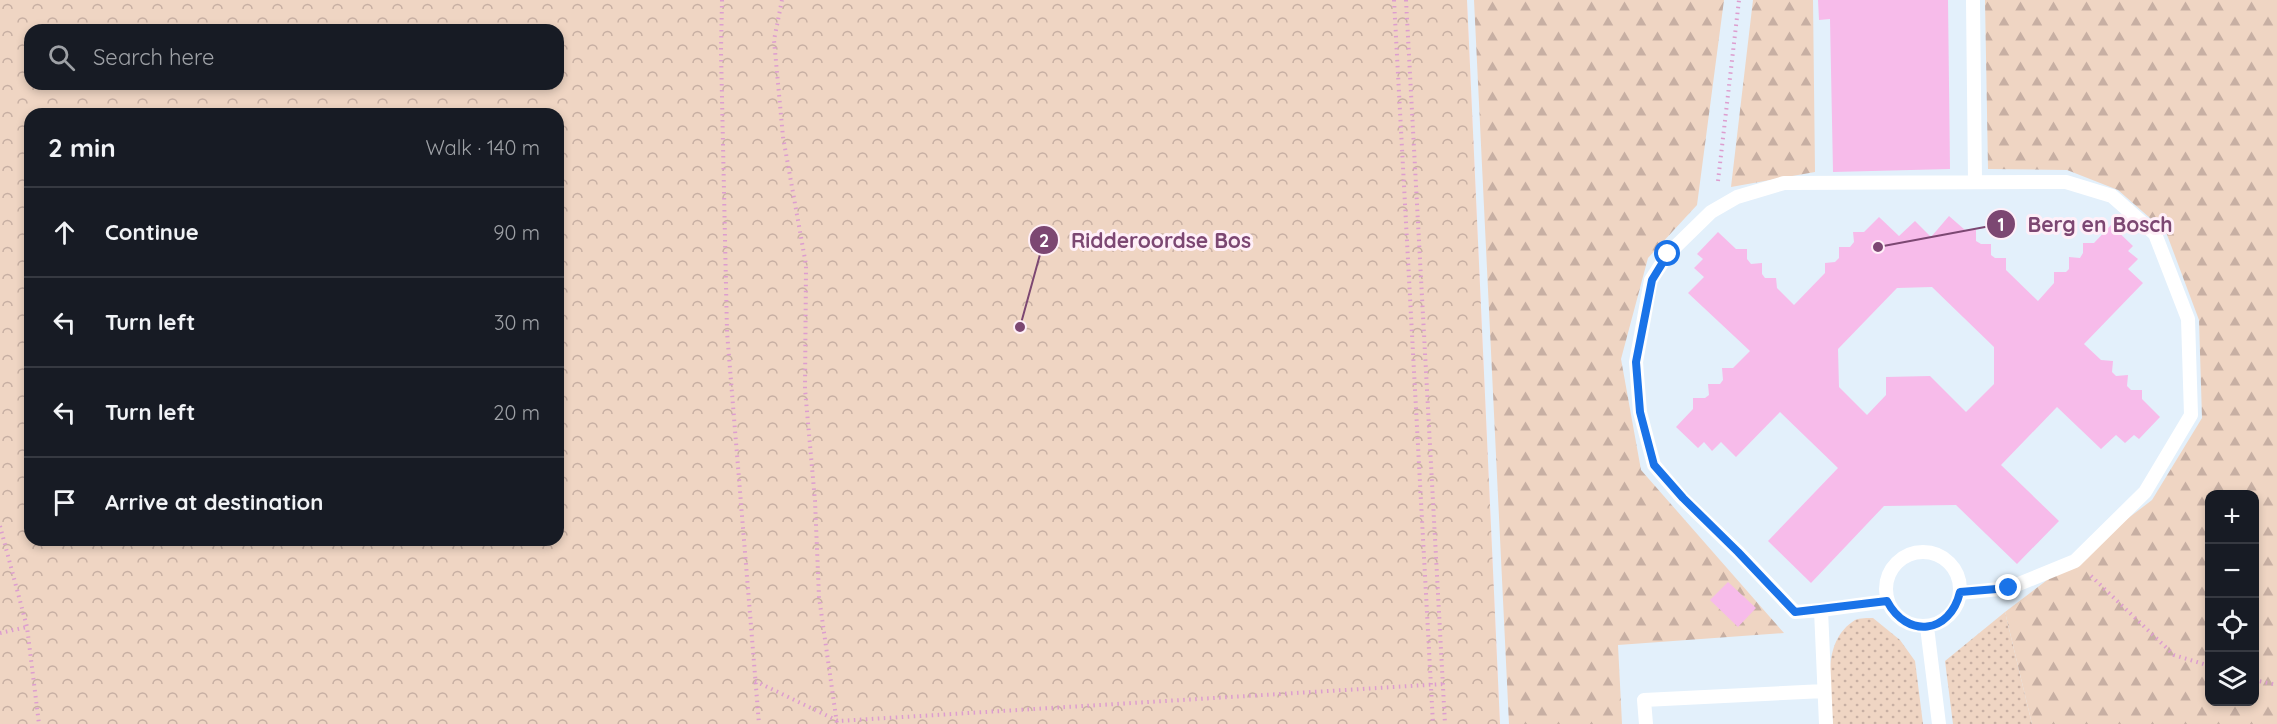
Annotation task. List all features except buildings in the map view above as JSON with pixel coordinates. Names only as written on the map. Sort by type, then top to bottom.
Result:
[{"type":"lane","points":[[1973,1],[1975,181]]},
{"type":"lane","points":[[1887,601],[1795,612],[1683,498],[1654,465],[1640,412],[1636,362],[1652,280],[1668,254],[1714,211],[1737,197],[1784,183],[2066,182],[2112,196],[2155,234],[2188,319],[2191,415],[2145,492],[2075,561],[2009,588],[1960,592]]},
{"type":"lane","points":[[1924,551],[1946,560],[1954,569],[1959,580],[1960,592],[1957,605],[1950,615],[1940,623],[1928,627],[1915,626],[1903,621],[1893,613],[1887,601],[1885,589],[1892,567],[1901,558],[1924,551]]},
{"type":"lane","points":[[1821,610],[1826,724]]},
{"type":"lane","points":[[1928,627],[1939,724]]},
{"type":"lane","points":[[1646,724],[1644,700],[1824,691]]},
{"type":"path","points":[[722,0],[727,332],[759,724]]},
{"type":"path","points":[[782,0],[774,40],[783,137],[806,265],[805,388],[815,501],[819,597],[838,722]]},
{"type":"path","points":[[1394,0],[1433,724]]},
{"type":"path","points":[[1406,0],[1445,724]]},
{"type":"path","points":[[1714,211],[1739,0]]},
{"type":"path","points":[[0,526],[27,627],[39,724]]},
{"type":"path","points":[[2075,561],[2174,655],[2205,664]]},
{"type":"path","points":[[0,633],[27,627]]},
{"type":"path","points":[[755,681],[838,722],[1443,684]]},
{"type":"path","points":[[2259,681],[2277,685]]},
{"type":"shaded area","points":[[1467,0],[2277,0],[2277,724],[1500,724]]},
{"type":"green space","points":[[0,0],[1467,0],[1500,724],[0,724]]},
{"type":"green space","points":[[1474,0],[1724,0],[1697,205],[1648,258],[1621,359],[1641,470],[1784,633],[1618,645],[1622,724],[1509,724]]},
{"type":"green space","points":[[1753,0],[1813,0],[1815,172],[1731,187]]},
{"type":"green space","points":[[1985,0],[2277,0],[2277,724],[2032,724],[2005,612],[2152,500],[2202,418],[2199,320],[2166,232],[2118,190],[2067,170],[1988,169]]},
{"type":"green space","points":[[2005,612],[2032,724],[1953,724],[1945,661]]},
{"type":"green space","points":[[1873,618],[1900,640],[1915,661],[1923,724],[1833,724],[1830,682],[1832,654],[1844,629],[1855,620]]},
{"type":"place","name":"Berg en Bosch","points":[[1878,247]]},
{"type":"place","name":"Ridderoordse Bos","points":[[1020,327]]},
{"type":"route","points":[[1668,254],[1652,280],[1636,362],[1640,412],[1654,465],[1683,498],[1795,612],[1887,601],[1893,613],[1903,621],[1915,626],[1928,627],[1940,623],[1950,615],[1957,605],[1960,592],[2009,588]]}]
